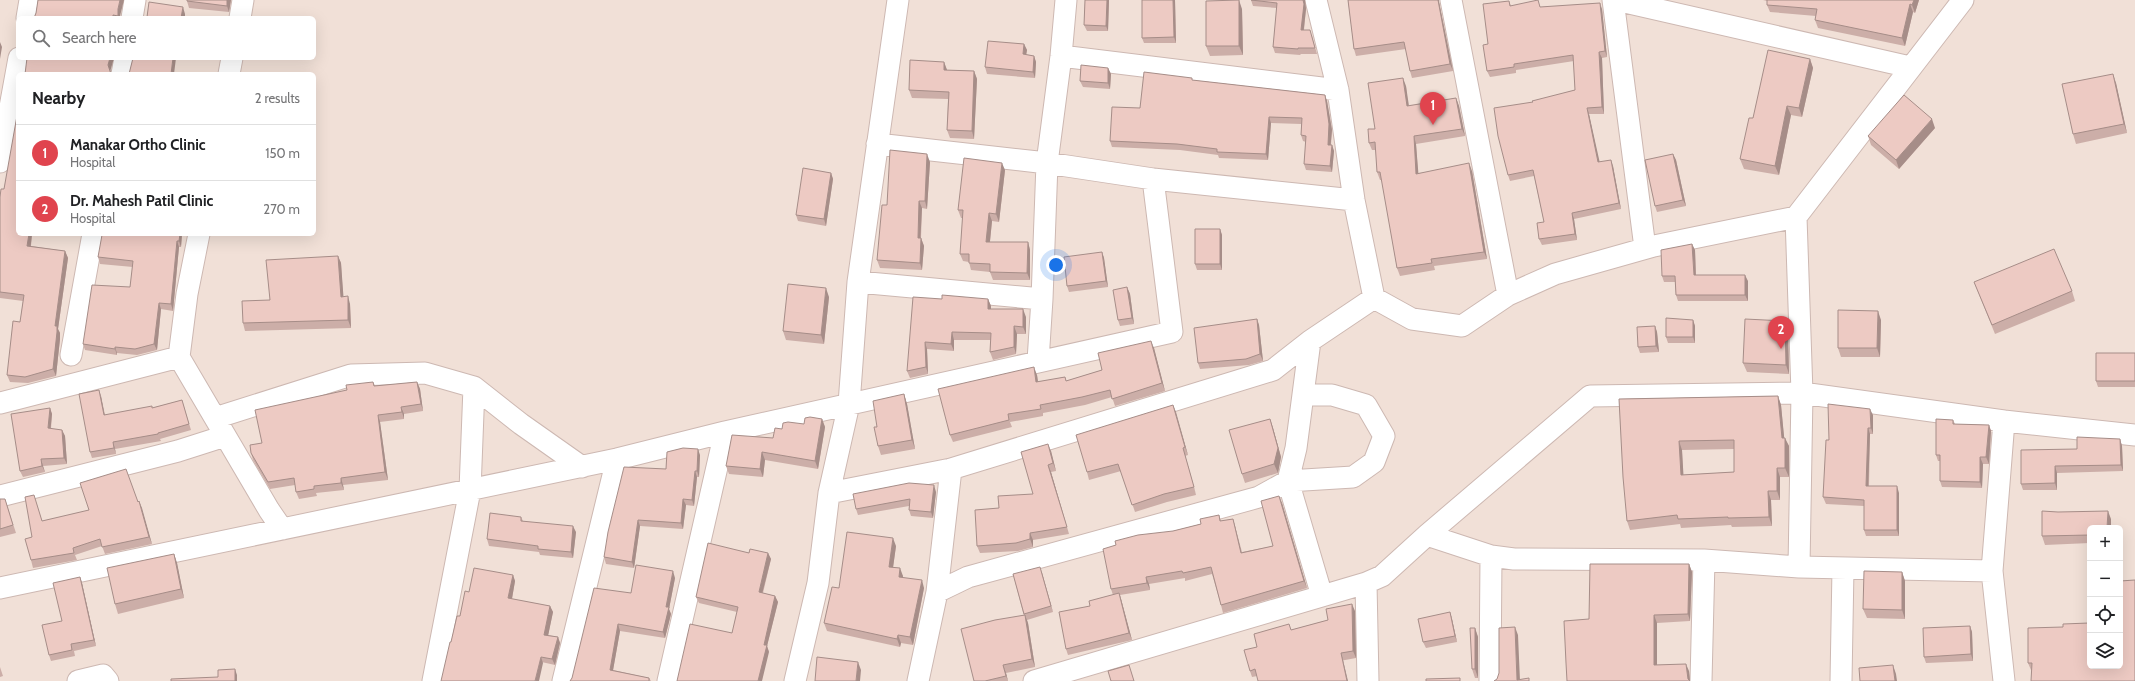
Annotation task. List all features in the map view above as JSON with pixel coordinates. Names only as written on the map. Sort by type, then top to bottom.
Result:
[{"type":"street","points":[[27,16],[30,0]]},
{"type":"street","points":[[132,16],[135,0]]},
{"type":"street","points":[[240,16],[243,0]]},
{"type":"street","points":[[795,681],[818,583],[829,494],[849,404],[858,282],[898,0]]},
{"type":"street","points":[[1038,362],[1047,163],[1062,56],[1066,0]]},
{"type":"street","points":[[1316,0],[1338,90],[1354,200],[1374,298],[1412,319],[1462,326],[1508,295],[1555,274],[1645,248],[1796,217]]},
{"type":"street","points":[[1451,0],[1508,295]]},
{"type":"street","points":[[1645,248],[1615,0],[1910,67]]},
{"type":"street","points":[[1799,567],[1802,393],[1796,217],[1963,0]]},
{"type":"street","points":[[1062,56],[1338,90]]},
{"type":"street","points":[[16,72],[19,60]]},
{"type":"street","points":[[122,72],[125,60]]},
{"type":"street","points":[[229,72],[232,60]]},
{"type":"street","points":[[0,162],[16,74]]},
{"type":"street","points":[[877,144],[1047,163],[1153,179],[1354,200]]},
{"type":"street","points":[[0,588],[582,467],[725,432],[1172,332],[1153,179]]},
{"type":"street","points":[[71,355],[93,236]]},
{"type":"street","points":[[199,236],[187,294],[179,357],[268,510],[282,529]]},
{"type":"street","points":[[858,282],[1042,299]]},
{"type":"street","points":[[829,494],[951,469],[1272,370],[1310,341],[1374,298]]},
{"type":"street","points":[[1310,341],[1296,448],[1288,481],[1322,596]]},
{"type":"street","points":[[0,402],[179,357]]},
{"type":"street","points":[[215,418],[351,375],[425,373],[474,387],[521,424],[582,467]]},
{"type":"street","points":[[433,681],[470,490],[474,387]]},
{"type":"street","points":[[1034,681],[1366,583],[1382,576],[1427,535],[1590,396],[1802,393],[2004,421],[2135,435]]},
{"type":"street","points":[[937,592],[968,577],[1259,497],[1288,481],[1353,477],[1374,462],[1384,436],[1366,405],[1332,395],[1303,395]]},
{"type":"street","points":[[2004,421],[1992,571],[2004,681]]},
{"type":"street","points":[[668,681],[725,432]]},
{"type":"street","points":[[0,496],[178,451],[225,436]]},
{"type":"street","points":[[563,681],[617,459]]},
{"type":"street","points":[[918,681],[937,592],[951,469]]},
{"type":"street","points":[[1427,535],[1490,556],[1514,560],[1704,560],[1799,567],[1992,571]]},
{"type":"street","points":[[1490,556],[1490,681]]},
{"type":"street","points":[[1701,681],[1704,560]]},
{"type":"street","points":[[1841,681],[1843,568]]},
{"type":"street","points":[[1366,583],[1368,681]]},
{"type":"street","points":[[78,681],[103,675],[108,681]]},
{"type":"shaded area","points":[[0,0],[2135,0],[2135,681],[0,681]]},
{"type":"building","points":[[38,0],[120,0],[118,16],[35,16]]},
{"type":"building","points":[[227,0],[227,6],[187,1]]},
{"type":"building","points":[[1085,0],[1107,0],[1106,26],[1084,25]]},
{"type":"building","points":[[1142,0],[1173,0],[1174,37],[1142,38]]},
{"type":"building","points":[[1239,0],[1239,46],[1206,46],[1206,1]]},
{"type":"building","points":[[1251,0],[1303,0],[1304,4],[1301,30],[1310,30],[1315,48],[1298,49],[1273,47],[1277,3]]},
{"type":"building","points":[[1348,0],[1438,0],[1450,64],[1410,71],[1404,42],[1354,49]]},
{"type":"building","points":[[1538,0],[1540,7],[1600,3],[1605,51],[1599,52],[1602,107],[1587,108],[1598,162],[1611,160],[1619,203],[1572,213],[1575,234],[1539,239],[1537,223],[1544,222],[1533,170],[1508,175],[1498,136],[1494,108],[1533,102],[1532,101],[1575,90],[1573,55],[1514,64],[1514,67],[1487,71],[1483,45],[1488,44],[1483,4],[1509,1],[1510,6]]},
{"type":"building","points":[[1767,0],[1914,0],[1912,5],[1910,4],[1902,38],[1815,20],[1817,9],[1767,5]]},
{"type":"building","points":[[149,2],[183,7],[181,16],[147,16]]},
{"type":"building","points":[[988,41],[1024,44],[1023,54],[1034,56],[1033,72],[985,67]]},
{"type":"building","points":[[1768,50],[1810,59],[1799,108],[1787,106],[1775,166],[1740,159],[1749,118],[1753,118]]},
{"type":"building","points":[[27,60],[109,60],[108,65],[110,72],[25,72]]},
{"type":"building","points":[[132,60],[173,60],[171,72],[130,72]]},
{"type":"building","points":[[910,60],[944,62],[944,70],[974,71],[972,131],[947,130],[949,92],[909,90]]},
{"type":"building","points":[[1081,65],[1108,68],[1108,83],[1080,81]]},
{"type":"building","points":[[1144,72],[1192,78],[1192,80],[1325,95],[1329,124],[1328,145],[1332,145],[1330,166],[1304,164],[1306,136],[1301,135],[1302,118],[1269,117],[1266,154],[1217,152],[1217,149],[1177,144],[1110,141],[1112,107],[1140,108]]},
{"type":"building","points":[[2113,74],[2124,124],[2073,134],[2062,84]]},
{"type":"building","points":[[1403,78],[1407,106],[1456,98],[1462,129],[1414,136],[1416,174],[1469,163],[1484,252],[1431,259],[1432,263],[1397,268],[1380,172],[1377,172],[1375,142],[1369,143],[1368,129],[1375,129],[1368,83]]},
{"type":"building","points":[[1904,95],[1932,119],[1896,160],[1868,136]]},
{"type":"building","points":[[16,121],[16,236],[29,236],[27,246],[65,251],[55,326],[57,326],[57,332],[53,369],[25,377],[7,375],[13,321],[20,322],[24,295],[0,292],[0,197],[1,189],[4,189]]},
{"type":"building","points":[[890,150],[927,154],[925,201],[919,201],[918,238],[921,238],[920,263],[877,260],[882,205],[887,205]]},
{"type":"building","points":[[1673,154],[1683,200],[1655,206],[1645,160]]},
{"type":"building","points":[[964,158],[1002,163],[996,214],[989,213],[986,242],[1028,242],[1027,273],[990,272],[990,264],[969,263],[969,254],[960,254],[963,210],[958,210]]},
{"type":"building","points":[[803,168],[831,173],[824,219],[796,215]]},
{"type":"building","points":[[1195,229],[1220,229],[1220,264],[1195,264]]},
{"type":"building","points":[[102,236],[180,236],[179,241],[177,241],[171,304],[159,303],[154,344],[135,349],[115,347],[115,349],[83,344],[92,285],[130,287],[133,261],[98,257]]},
{"type":"building","points":[[1692,244],[1694,275],[1745,275],[1745,295],[1676,295],[1675,276],[1662,276],[1661,250]]},
{"type":"building","points":[[2054,249],[2072,291],[1992,325],[1974,282]]},
{"type":"building","points":[[1102,252],[1106,281],[1067,286],[1064,257]]},
{"type":"building","points":[[338,256],[341,297],[348,296],[348,320],[243,323],[242,301],[270,300],[266,260]]},
{"type":"building","points":[[788,284],[826,288],[821,335],[783,331]]},
{"type":"building","points":[[1127,287],[1132,318],[1118,320],[1113,290]]},
{"type":"building","points":[[942,295],[988,299],[988,309],[1023,309],[1023,327],[1014,326],[1014,347],[990,352],[991,333],[952,332],[951,344],[925,342],[926,367],[907,371],[913,297],[942,299]]},
{"type":"building","points":[[1838,310],[1878,311],[1877,348],[1838,348]]},
{"type":"building","points":[[1666,318],[1693,320],[1693,337],[1666,337]]},
{"type":"building","points":[[1257,319],[1260,354],[1246,359],[1198,363],[1194,328]]},
{"type":"building","points":[[1745,319],[1785,321],[1786,365],[1743,363]]},
{"type":"building","points":[[1655,326],[1656,346],[1638,347],[1637,327]]},
{"type":"building","points":[[1151,341],[1162,383],[1112,399],[1110,390],[1040,405],[1041,409],[1008,414],[1009,420],[950,435],[938,389],[1034,367],[1036,382],[1065,377],[1066,381],[1102,370],[1098,353]]},
{"type":"building","points":[[2096,353],[2135,353],[2135,381],[2096,381]]},
{"type":"building","points":[[373,382],[374,386],[417,382],[421,404],[401,407],[402,412],[378,415],[385,472],[341,478],[341,483],[314,486],[314,489],[296,492],[294,478],[268,482],[251,453],[250,445],[262,443],[255,410],[347,390],[346,385]]},
{"type":"building","points":[[99,390],[104,415],[152,406],[152,408],[182,400],[189,424],[158,434],[113,442],[114,448],[90,452],[79,394]]},
{"type":"building","points":[[904,394],[912,440],[878,446],[874,427],[877,427],[873,401]]},
{"type":"building","points":[[1778,396],[1782,438],[1785,438],[1785,468],[1777,468],[1777,491],[1768,491],[1769,517],[1678,519],[1677,515],[1627,521],[1619,399]],"holes":[[[1734,440],[1734,472],[1681,475],[1679,441]]]},
{"type":"building","points":[[1828,404],[1870,409],[1871,428],[1868,428],[1866,486],[1897,486],[1897,530],[1864,530],[1864,500],[1823,497],[1826,440],[1829,440]]},
{"type":"building","points":[[1173,405],[1185,447],[1183,448],[1194,487],[1164,494],[1132,505],[1118,464],[1087,472],[1076,435]]},
{"type":"building","points":[[50,408],[48,428],[62,430],[64,458],[41,459],[42,466],[20,471],[11,414]]},
{"type":"building","points":[[810,417],[822,419],[815,461],[762,452],[760,469],[726,466],[732,435],[773,438],[775,428],[782,429],[783,423],[788,422],[804,424],[805,418]]},
{"type":"building","points":[[1270,419],[1278,448],[1274,464],[1242,474],[1229,430]]},
{"type":"building","points":[[1936,419],[1953,420],[1953,424],[1989,425],[1986,457],[1980,457],[1980,482],[1940,481],[1940,455],[1936,455]]},
{"type":"building","points":[[2077,437],[2120,439],[2121,465],[2055,466],[2055,483],[2021,484],[2021,450],[2077,449]]},
{"type":"building","points":[[1048,444],[1053,463],[1048,465],[1067,527],[1030,533],[1030,539],[1016,543],[977,546],[975,510],[999,508],[998,496],[1033,494],[1021,452]]},
{"type":"building","points":[[683,448],[698,449],[697,471],[695,471],[692,500],[683,499],[681,523],[638,520],[632,562],[604,557],[608,532],[624,467],[666,469],[667,452]]},
{"type":"building","points":[[126,469],[138,502],[139,501],[149,537],[102,547],[100,539],[73,548],[74,553],[31,560],[25,539],[32,537],[25,497],[34,495],[42,521],[89,510],[80,483]]},
{"type":"building","points":[[909,483],[934,485],[931,512],[909,510],[910,499],[856,509],[853,494]]},
{"type":"building","points":[[1279,496],[1304,581],[1221,605],[1211,567],[1183,573],[1182,571],[1146,577],[1147,583],[1111,589],[1103,549],[1116,545],[1115,541],[1138,535],[1173,531],[1201,524],[1200,519],[1219,515],[1220,521],[1233,519],[1241,553],[1273,546],[1261,501]]},
{"type":"building","points":[[0,499],[5,499],[13,525],[0,529]]},
{"type":"building","points":[[2042,511],[2108,511],[2107,525],[2087,525],[2087,535],[2042,536]]},
{"type":"building","points":[[490,513],[521,517],[521,521],[573,526],[571,552],[538,549],[538,546],[487,539]]},
{"type":"building","points":[[847,532],[893,538],[889,567],[900,568],[899,577],[922,580],[910,637],[898,635],[897,639],[824,623],[832,587],[839,588]]},
{"type":"building","points":[[708,543],[749,553],[750,549],[768,553],[759,592],[775,596],[764,645],[767,645],[758,681],[677,681],[690,624],[732,633],[738,607],[696,597]]},
{"type":"building","points":[[174,554],[181,589],[115,604],[107,568]]},
{"type":"building","points":[[1590,564],[1689,564],[1688,614],[1654,615],[1654,665],[1686,664],[1688,679],[1690,681],[1567,681],[1564,621],[1589,619]]},
{"type":"building","points":[[636,565],[673,571],[666,607],[669,607],[663,632],[618,624],[610,670],[649,678],[649,681],[570,681],[594,588],[631,593]]},
{"type":"building","points":[[1040,567],[1051,606],[1024,614],[1013,574]]},
{"type":"building","points":[[474,568],[513,575],[508,598],[550,606],[544,635],[558,637],[552,659],[541,657],[535,681],[441,681],[457,616],[460,616],[465,591],[469,592]]},
{"type":"building","points":[[1864,571],[1902,572],[1902,610],[1863,609]]},
{"type":"building","points":[[80,577],[94,640],[71,644],[72,650],[49,655],[42,625],[62,621],[53,583]]},
{"type":"building","points":[[2135,580],[2135,681],[2031,681],[2032,663],[2028,663],[2028,628],[2063,627],[2063,624],[2087,623],[2087,669],[2123,669],[2123,581]]},
{"type":"building","points":[[1119,593],[1129,633],[1066,649],[1059,612],[1090,606],[1089,601]]},
{"type":"building","points":[[1352,604],[1353,651],[1341,653],[1347,681],[1258,681],[1255,669],[1250,671],[1244,650],[1257,647],[1254,634],[1289,624],[1291,630],[1328,620],[1326,609]]},
{"type":"building","points":[[1450,612],[1455,636],[1423,642],[1418,619]]},
{"type":"building","points":[[1025,615],[1032,659],[1003,665],[1006,676],[985,681],[974,681],[961,629],[995,620]]},
{"type":"building","points":[[1970,626],[1971,654],[1924,657],[1923,628]]},
{"type":"building","points":[[1515,627],[1517,680],[1529,678],[1529,681],[1494,681],[1497,679],[1499,673],[1499,628]]},
{"type":"building","points":[[1470,628],[1475,628],[1475,669],[1472,669]]},
{"type":"building","points":[[817,657],[858,662],[856,681],[815,681]]},
{"type":"building","points":[[1129,665],[1134,681],[1111,681],[1108,671]]},
{"type":"building","points":[[1893,665],[1895,681],[1860,681],[1859,668]]},
{"type":"building","points":[[235,669],[235,681],[171,681],[171,679],[218,677],[218,670]]},
{"type":"building","points":[[1460,678],[1460,681],[1426,681],[1426,679]]},
{"type":"place","name":"Manakar Ortho Clinic","points":[[1433,125]]},
{"type":"place","name":"Dr. Mahesh Patil Clinic","points":[[1781,349]]}]
